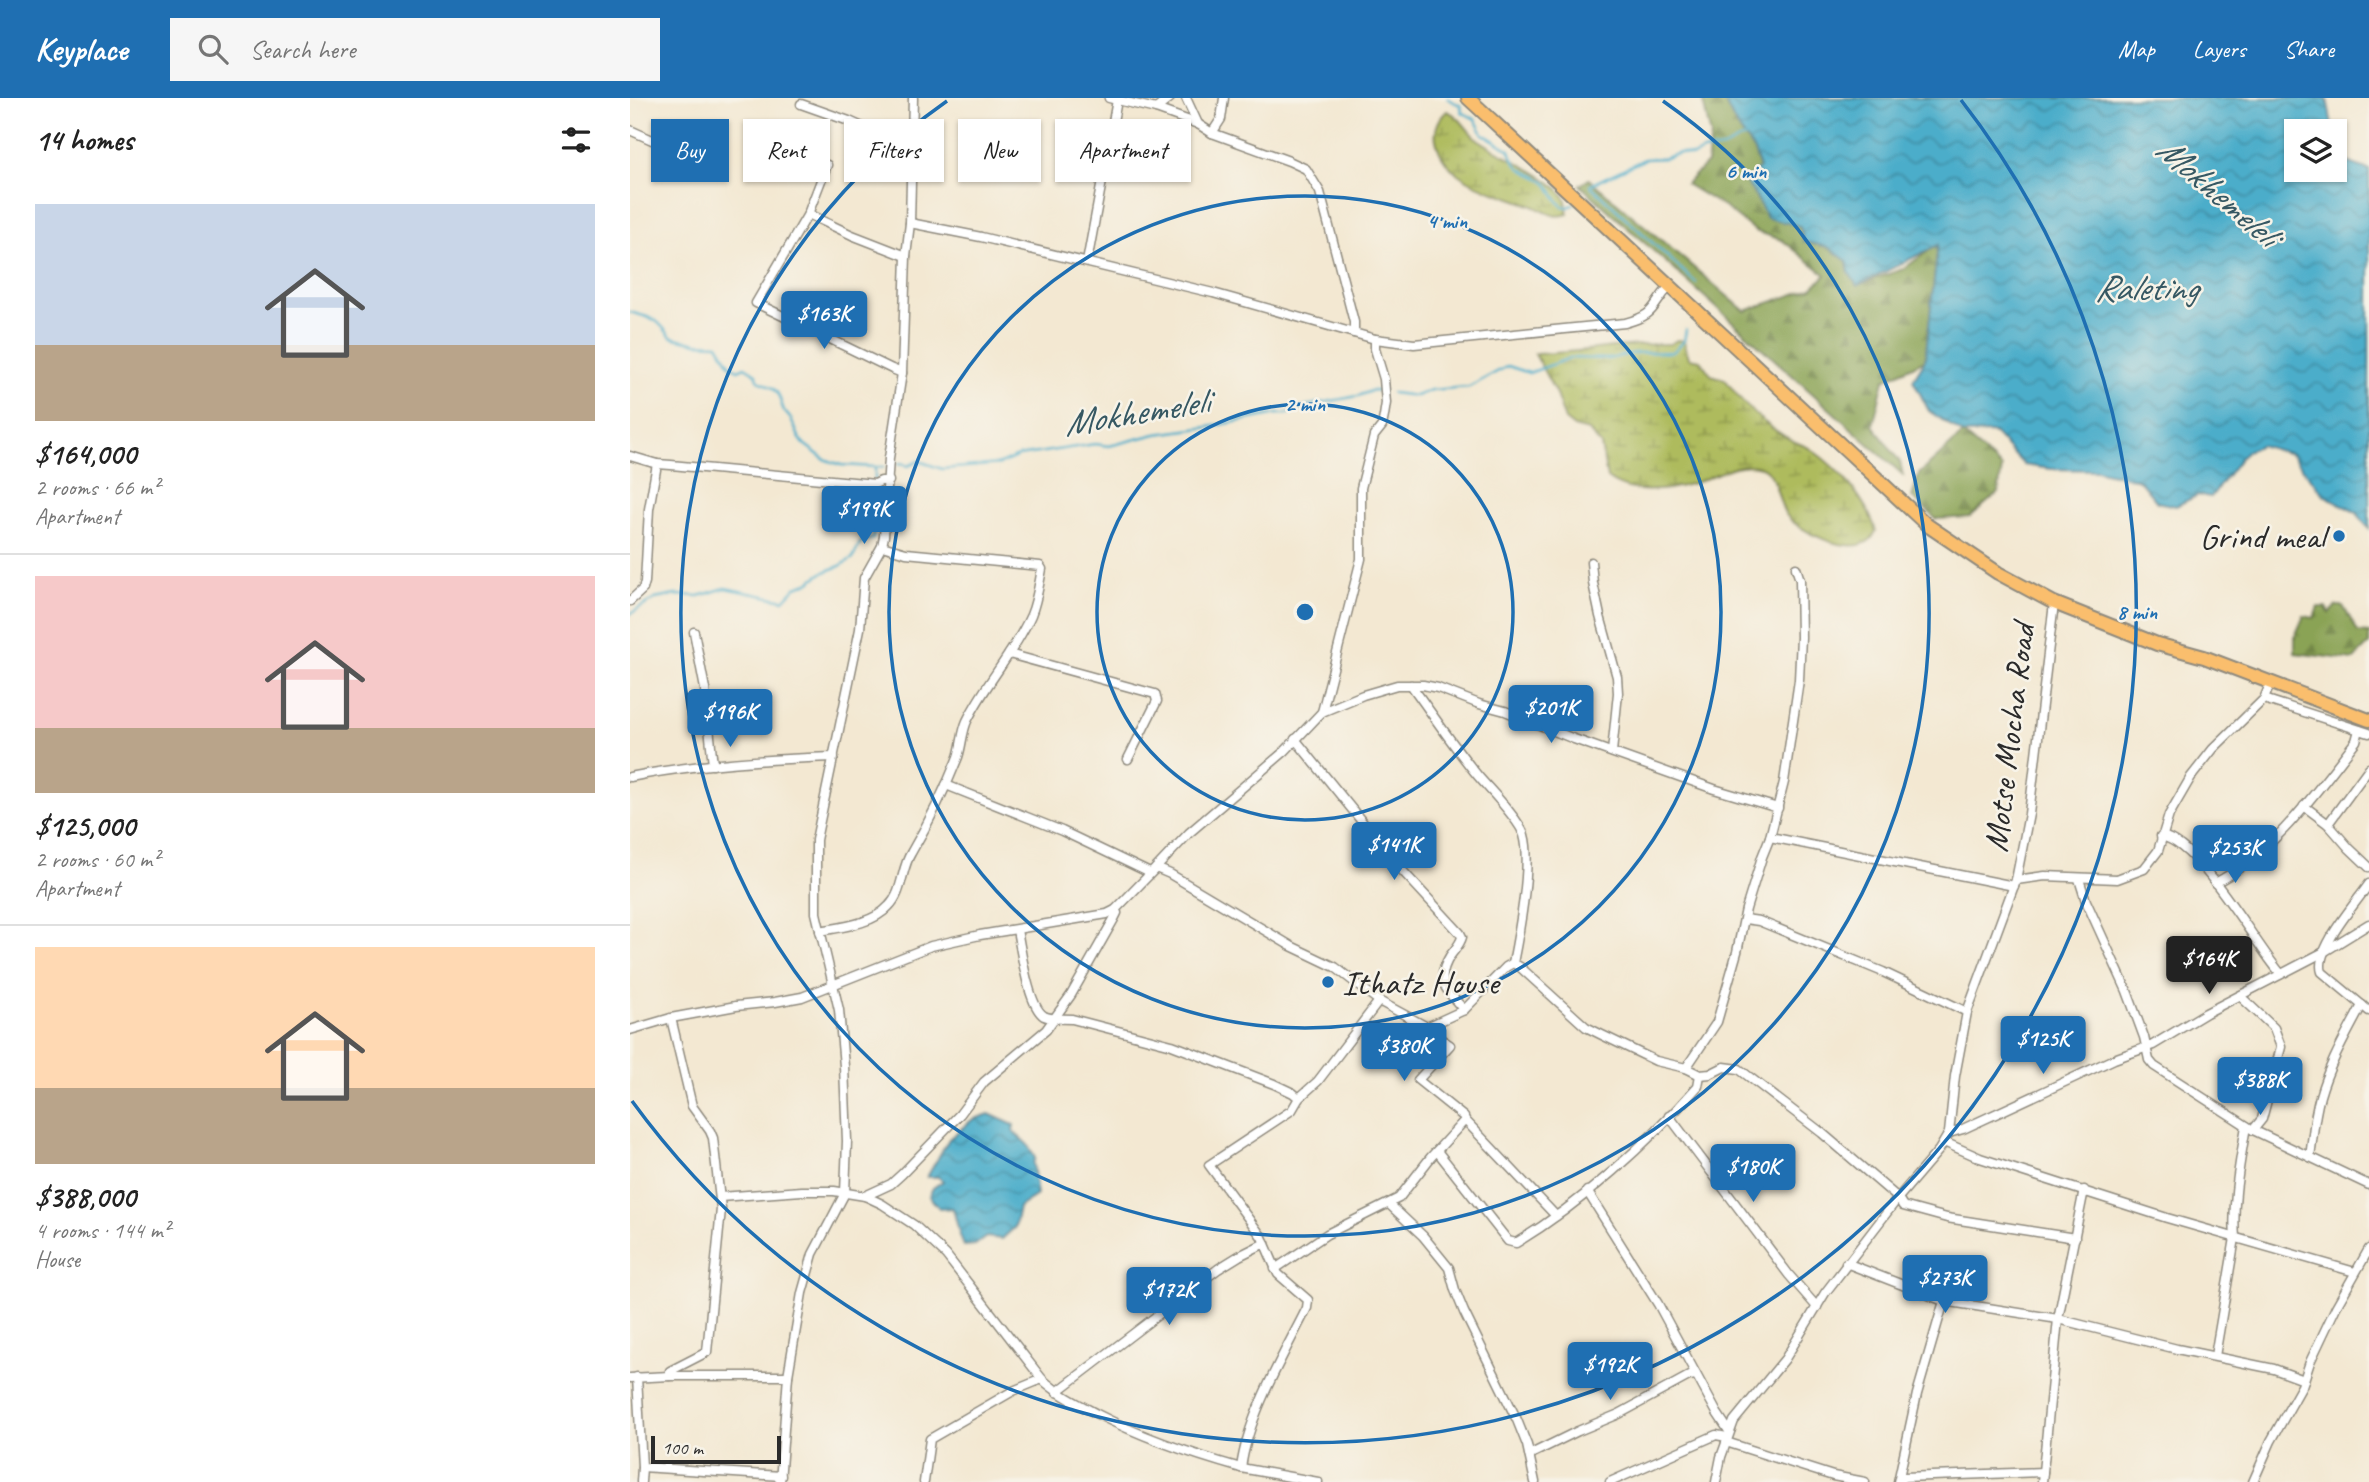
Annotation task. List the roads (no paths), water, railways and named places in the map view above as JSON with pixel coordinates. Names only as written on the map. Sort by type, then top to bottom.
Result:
[{"type":"main road","points":[[1468,98],[1927,525],[1998,573],[2054,603],[2157,644],[2204,657],[2271,682],[2364,725]]},
{"type":"street","points":[[912,119],[913,98]]},
{"type":"street","points":[[1156,109],[1170,98]]},
{"type":"street","points":[[1186,98],[1198,124]]},
{"type":"street","points":[[1212,133],[1221,119],[1224,98]]},
{"type":"street","points":[[1087,262],[1113,99],[1156,109],[1307,169],[1320,192],[1354,333]]},
{"type":"street","points":[[801,104],[844,119]]},
{"type":"street","points":[[630,130],[651,139]]},
{"type":"street","points":[[820,182],[808,214],[756,303],[902,373]]},
{"type":"street","points":[[642,1467],[780,1479],[789,1377],[807,1272],[818,1242],[845,1193],[848,1141],[839,1010],[816,913],[816,840],[860,629],[863,578],[876,553],[883,546],[889,458],[902,373],[911,182]]},
{"type":"street","points":[[808,214],[906,257]]},
{"type":"street","points":[[910,223],[981,237],[1260,305],[1376,339],[1413,344],[1625,323],[1642,318],[1653,310],[1670,286]]},
{"type":"street","points":[[1322,712],[1361,559],[1361,488],[1374,436],[1382,426],[1386,403],[1384,379],[1375,349],[1376,339]]},
{"type":"street","points":[[630,456],[656,464],[875,484],[889,481]]},
{"type":"street","points":[[630,601],[643,589],[645,582],[649,509],[656,464]]},
{"type":"street","points":[[820,931],[851,925],[877,915],[888,908],[896,898],[904,866],[929,822],[960,752],[965,724],[1032,613],[1042,567],[906,553],[883,546]]},
{"type":"street","points":[[1591,562],[1600,616],[1617,677],[1612,751]]},
{"type":"street","points":[[1686,1068],[1717,1022],[1778,808],[1789,753],[1798,680],[1801,637],[1800,580],[1796,568]]},
{"type":"street","name":"Motse Mocha Road","points":[[1728,1436],[1734,1421],[1784,1359],[1846,1264],[1944,1142],[1948,1133],[1967,1012],[2015,883],[2029,814],[2054,603]]},
{"type":"street","points":[[694,632],[705,689],[713,765]]},
{"type":"street","points":[[1009,654],[1156,694],[1157,701],[1128,759]]},
{"type":"street","name":"Motse Mocha Road","points":[[2015,883],[2045,876],[2118,879],[2144,869],[2158,851],[2169,815],[2191,777],[2213,749],[2264,699],[2271,682]]},
{"type":"street","points":[[1411,685],[1523,832],[1526,849],[1524,884],[1513,963]]},
{"type":"street","points":[[630,1030],[671,1018],[802,997],[931,946],[980,935],[1097,917],[1115,910],[1189,833],[1285,751],[1322,712],[1382,689],[1411,685],[1438,688],[1714,789],[1778,808]]},
{"type":"street","points":[[2264,699],[2364,725],[2369,733]]},
{"type":"street","points":[[2216,884],[2259,852],[2304,806],[2356,741],[2364,725]]},
{"type":"street","points":[[1295,739],[1398,866],[1460,933],[1461,942],[1441,972],[1441,979],[1464,1010]]},
{"type":"street","points":[[630,777],[713,765],[834,757]]},
{"type":"street","points":[[2328,824],[2369,768]]},
{"type":"street","points":[[946,785],[1153,870],[1170,874],[1291,946],[1335,967],[1379,1001],[1427,1027],[1450,1045],[1418,1080],[1464,1117],[1556,1216]]},
{"type":"street","points":[[2304,806],[2328,824],[2369,867]]},
{"type":"street","points":[[2161,836],[2168,837],[2182,846],[2216,884],[2281,974]]},
{"type":"street","points":[[1770,837],[2015,883]]},
{"type":"street","points":[[2079,878],[2085,901],[2127,991],[2149,1060],[2154,1066],[2250,1128],[2369,1185]]},
{"type":"street","points":[[2310,1157],[2311,1137],[2320,1095],[2337,1054],[2365,1008],[2322,972],[2322,953],[2369,884]]},
{"type":"street","points":[[865,1196],[891,1184],[902,1174],[960,1114],[984,1082],[1046,1030],[1114,919],[1115,910]]},
{"type":"street","points":[[1745,919],[1759,921],[1882,972],[1967,1012]]},
{"type":"street","points":[[1948,1133],[1963,1129],[2165,1038],[2206,1013],[2322,953],[2369,924]]},
{"type":"street","points":[[1017,930],[1035,1004],[1043,1015],[1072,1019],[1172,1045],[1274,1084],[1298,1098]]},
{"type":"street","points":[[1427,1027],[1464,1010],[1513,963]]},
{"type":"street","points":[[1513,963],[1586,1027],[1656,1061],[1686,1068],[1700,1075],[1710,1074],[1724,1067],[1739,1069],[1822,1133],[1898,1198],[1903,1206],[1935,1216],[2075,1238]]},
{"type":"street","points":[[2215,1356],[2235,1238],[2238,1176],[2250,1128],[2262,1119],[2281,1047],[2274,1028],[2240,996]]},
{"type":"street","points":[[1241,1468],[1268,1385],[1309,1303],[1306,1296],[1275,1269],[1265,1243],[1209,1165],[1292,1110],[1298,1098],[1318,1081],[1379,1001]]},
{"type":"street","points":[[670,1376],[670,1371],[707,1352],[720,1228],[720,1196],[713,1138],[692,1106],[671,1018]]},
{"type":"street","points":[[1437,1151],[1512,1244],[1556,1216],[1636,1149],[1698,1086],[1700,1075]]},
{"type":"street","points":[[1669,1116],[1789,1275],[1817,1307]]},
{"type":"street","points":[[1275,1269],[1327,1234],[1389,1205],[1405,1192],[1465,1120]]},
{"type":"street","points":[[1944,1142],[1980,1158],[2235,1238],[2355,1272]]},
{"type":"street","points":[[2042,1482],[2058,1319],[2084,1190]]},
{"type":"street","points":[[720,1196],[802,1191],[845,1193],[865,1196],[882,1204],[914,1225],[946,1255],[1042,1379],[1058,1392],[1133,1433],[1187,1453],[1241,1468],[1318,1482]]},
{"type":"street","points":[[1587,1191],[1680,1342],[1728,1436],[1716,1482]]},
{"type":"street","points":[[1389,1205],[1423,1236],[1449,1268],[1455,1290],[1486,1360],[1517,1420],[1535,1482]]},
{"type":"street","points":[[1058,1392],[1218,1269],[1265,1243]]},
{"type":"street","points":[[2253,1482],[2271,1441],[2302,1386],[2310,1362],[2369,1249]]},
{"type":"street","points":[[1846,1264],[1944,1301],[2058,1319],[2177,1349],[2274,1369],[2304,1380]]},
{"type":"street","points":[[1898,1481],[1917,1394],[1944,1301]]},
{"type":"street","points":[[1529,1455],[1619,1414],[1689,1376],[1696,1375]]},
{"type":"street","points":[[641,1482],[634,1378],[789,1377]]},
{"type":"street","points":[[924,1482],[930,1439],[1013,1391],[1042,1379]]},
{"type":"street","points":[[1610,1482],[1717,1436],[1728,1436],[1833,1476],[1865,1482]]},
{"type":"street","points":[[1898,1481],[1903,1477],[2043,1472]]},
{"type":"water","name":"Raleting","points":[[1723,98],[2327,98],[2331,119],[2284,119],[2284,182],[2347,182],[2347,162],[2369,170],[2369,529],[2357,513],[2324,495],[2291,454],[2260,445],[2245,452],[2211,497],[2198,495],[2176,506],[2157,502],[2139,480],[2096,470],[2051,469],[2024,465],[1994,433],[1963,434],[1929,411],[1913,380],[1925,360],[1938,245],[1857,286],[1849,272],[1847,261],[1828,247],[1804,242],[1800,226],[1767,218],[1745,180],[1760,168],[1754,151],[1734,121]]},
{"type":"water","points":[[989,1114],[1014,1125],[1013,1131],[1028,1145],[1035,1158],[1033,1163],[1037,1195],[1019,1207],[1015,1227],[1002,1239],[986,1237],[975,1245],[964,1246],[953,1208],[940,1209],[929,1196],[933,1188],[943,1181],[938,1177],[927,1177],[949,1139],[972,1120]]},
{"type":"waterway","points":[[1447,98],[1461,106],[1462,112],[1475,119],[1483,134],[1510,150],[1520,168],[1546,183],[1562,206],[1569,207],[1574,204]]},
{"type":"waterway","name":"Mokhemeleli","points":[[1696,283],[1590,185],[1645,159],[1665,158],[1680,153],[1693,156],[1703,151],[1723,148],[1745,137]]},
{"type":"waterway","points":[[630,312],[654,320],[671,337],[697,343],[718,344],[731,366],[738,370],[745,367],[756,374],[759,381],[773,388],[804,444],[824,459],[841,465],[875,467]]},
{"type":"waterway","name":"Mokhemeleli","points":[[1392,393],[1416,396],[1431,390],[1469,387],[1508,366],[1529,373],[1570,358],[1609,359],[1634,353],[1673,352],[1684,341],[1686,330]]},
{"type":"waterway","name":"Mokhemeleli","points":[[898,464],[908,466],[919,461],[942,469],[1000,464],[1018,456],[1095,444],[1109,446],[1156,434],[1287,414],[1310,405],[1358,396],[1373,390],[1382,391]]},
{"type":"waterway","name":"Mokhemeleli","points":[[875,480],[875,467],[884,467]]},
{"type":"waterway","name":"Mokhemeleli","points":[[630,614],[655,599],[676,595],[699,596],[725,588],[784,600],[796,587],[853,558],[863,540],[873,539],[878,502],[874,486]]},
{"type":"place","name":"Grind meal","points":[[2339,536]]},
{"type":"place","name":"Ithatz House","points":[[1328,982]]}]
